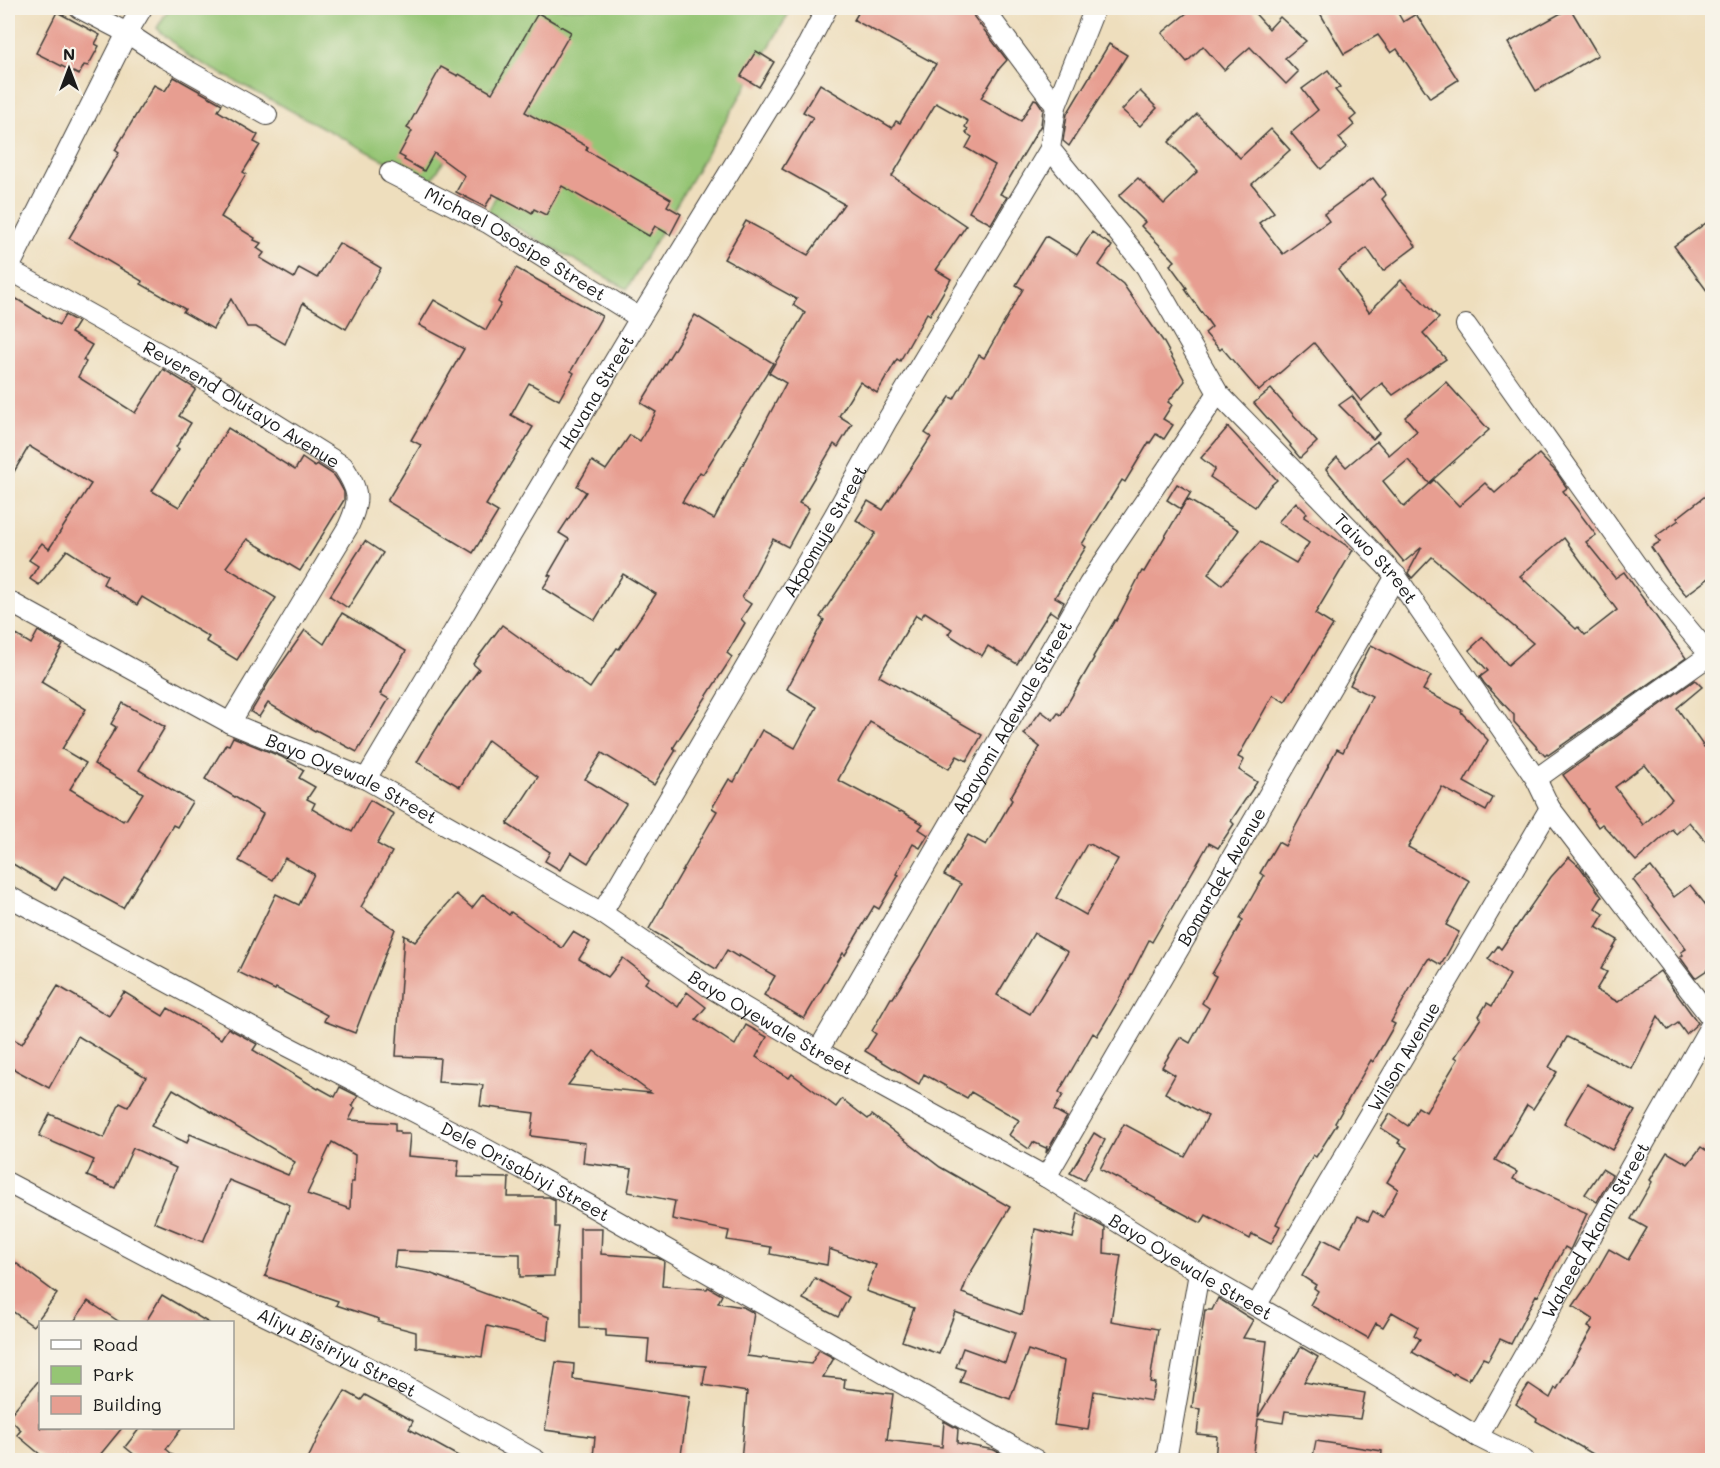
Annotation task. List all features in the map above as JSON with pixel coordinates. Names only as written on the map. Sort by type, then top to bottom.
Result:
[{"type":"street","points":[[79,8],[267,115]]},
{"type":"street","points":[[8,269],[126,33],[142,8]]},
{"type":"street","name":"Havana Street","points":[[366,779],[640,318],[808,44],[827,8]]},
{"type":"street","points":[[983,8],[1056,106]]},
{"type":"street","points":[[1050,149],[1056,106],[1095,8]]},
{"type":"street","name":"Taiwo Street","points":[[1050,149],[1146,267],[1218,393],[1396,576],[1536,779],[1550,808],[1713,1021]]},
{"type":"street","name":"Akpomuje Street","points":[[602,913],[834,516],[888,419],[1050,149]]},
{"type":"street","name":"Michael Ososipe Street","points":[[390,173],[488,223],[640,318]]},
{"type":"street","name":"Reverend Olutayo Avenue","points":[[8,269],[191,371],[343,466],[355,484],[357,499],[355,513],[348,527],[230,723]]},
{"type":"street","points":[[1466,325],[1647,580],[1710,655],[1536,779]]},
{"type":"street","name":"Abayomi Adewale Street","points":[[818,1051],[1089,584],[1218,393]]},
{"type":"street","name":"Bomardek Avenue","points":[[1046,1177],[1396,576]]},
{"type":"street","name":"Bayo Oyewale Street","points":[[8,601],[230,723],[366,779],[602,913],[708,986],[818,1051],[1046,1177],[1199,1273],[1478,1437],[1524,1461]]},
{"type":"street","name":"Wilson Avenue","points":[[1256,1306],[1550,808]]},
{"type":"street","name":"Dele Orisabiyi Street","points":[[8,896],[589,1205],[1036,1461]]},
{"type":"street","name":"Waheed Akanni Street","points":[[1478,1437],[1713,1021]]},
{"type":"street","name":"Aliyu Bisiriyu Street","points":[[8,1183],[194,1281],[403,1385],[536,1461]]},
{"type":"street","points":[[1166,1461],[1199,1273]]},
{"type":"green space","points":[[169,8],[792,8],[627,289],[488,212],[534,116],[492,87],[429,184],[188,56],[157,28]]},
{"type":"building","points":[[861,8],[971,8],[974,17],[1007,60],[981,98],[1021,121],[1034,99],[1037,100],[1043,109],[1041,125],[1000,194],[1007,197],[991,224],[969,212],[995,165],[966,148],[972,137],[966,133],[968,129],[965,127],[968,121],[936,103],[892,176],[966,226],[936,270],[951,279],[930,315],[927,313],[900,361],[897,359],[877,393],[860,382],[839,416],[852,424],[838,447],[834,444],[799,503],[809,508],[788,547],[773,539],[742,598],[751,604],[741,619],[745,623],[727,653],[732,657],[673,748],[676,750],[654,785],[602,753],[585,779],[626,804],[588,863],[571,852],[560,870],[545,861],[550,852],[507,824],[538,777],[488,740],[460,787],[417,762],[443,718],[479,669],[473,664],[502,625],[590,688],[656,594],[623,574],[595,620],[543,588],[569,539],[559,533],[586,492],[577,486],[592,461],[606,470],[630,435],[640,441],[656,412],[641,403],[695,315],[773,363],[703,474],[700,472],[682,502],[714,519],[786,383],[769,373],[805,313],[793,305],[797,299],[724,259],[746,221],[808,255],[844,204],[782,169],[813,117],[803,112],[820,84],[892,128],[896,121],[900,123],[936,64],[854,20]]},
{"type":"building","points":[[1193,8],[1250,8],[1269,29],[1280,17],[1306,41],[1285,58],[1298,72],[1286,84],[1250,47],[1224,70],[1203,46],[1187,62],[1162,33]]},
{"type":"building","points":[[1317,8],[1395,8],[1403,22],[1416,14],[1458,80],[1430,98],[1397,49],[1391,53],[1378,35],[1344,54]]},
{"type":"building","points":[[1570,8],[1598,55],[1536,91],[1508,43]]},
{"type":"building","points":[[57,12],[100,35],[95,44],[99,46],[88,66],[84,65],[79,75],[36,53]]},
{"type":"building","points":[[538,13],[571,32],[525,112],[588,147],[586,150],[671,199],[667,206],[681,214],[670,235],[655,226],[649,236],[562,186],[546,215],[534,209],[532,213],[522,207],[521,209],[493,194],[485,207],[456,192],[465,176],[434,153],[424,171],[399,155],[412,131],[407,128],[441,67],[458,76],[459,74],[492,93]]},
{"type":"building","points":[[1109,44],[1127,55],[1069,146],[1063,141],[1067,114]]},
{"type":"building","points":[[756,51],[774,62],[759,87],[741,76]]},
{"type":"building","points":[[1328,70],[1340,87],[1335,90],[1356,115],[1350,120],[1354,125],[1339,138],[1347,147],[1321,169],[1291,133],[1318,110],[1302,89]]},
{"type":"building","points":[[174,77],[222,104],[218,111],[258,135],[254,142],[260,145],[243,172],[246,174],[221,217],[261,243],[257,248],[264,253],[260,258],[294,278],[299,268],[317,278],[339,243],[381,268],[346,329],[303,303],[285,344],[256,327],[247,327],[231,299],[213,329],[183,312],[185,309],[141,284],[142,281],[69,238],[119,153],[115,150],[154,85],[165,91]]},
{"type":"building","points":[[1140,91],[1157,108],[1140,126],[1122,110]]},
{"type":"building","points":[[1197,114],[1240,158],[1271,129],[1290,150],[1252,184],[1274,212],[1259,223],[1283,254],[1329,221],[1324,214],[1373,178],[1386,195],[1382,199],[1416,246],[1383,271],[1367,248],[1338,270],[1369,312],[1401,280],[1439,318],[1423,333],[1446,359],[1393,395],[1382,383],[1361,401],[1314,343],[1259,391],[1222,348],[1220,350],[1205,333],[1212,327],[1170,265],[1175,261],[1141,226],[1145,222],[1119,196],[1138,178],[1164,204],[1198,171],[1169,142]]},
{"type":"building","points":[[1713,218],[1713,299],[1674,246]]},
{"type":"building","points":[[1092,232],[1112,246],[1099,265],[1123,284],[1163,341],[1185,381],[1168,402],[1172,405],[1163,419],[1173,425],[1164,439],[1156,434],[1125,482],[1122,480],[1082,544],[1086,547],[1055,597],[1064,602],[1057,616],[1050,611],[1017,664],[988,646],[982,656],[948,634],[952,629],[925,612],[921,618],[916,615],[879,676],[982,735],[967,761],[957,756],[949,769],[870,722],[838,780],[923,824],[919,829],[928,835],[920,848],[913,844],[896,874],[899,875],[879,909],[874,906],[804,1019],[764,995],[775,976],[739,955],[738,957],[727,950],[716,969],[649,929],[717,811],[712,808],[729,779],[734,782],[762,730],[795,748],[817,707],[787,689],[824,620],[820,617],[876,533],[856,520],[868,501],[883,510],[931,437],[925,433],[950,397],[954,399],[979,355],[984,358],[1023,289],[1016,285],[1046,236],[1077,255]]},
{"type":"building","points":[[516,268],[602,316],[571,371],[574,373],[559,400],[529,383],[511,415],[533,427],[486,505],[498,512],[473,553],[387,501],[421,445],[411,440],[464,349],[419,325],[434,300],[486,330],[501,304],[498,302]]},
{"type":"building","points":[[15,298],[59,325],[65,315],[78,322],[71,333],[92,345],[83,360],[86,362],[78,377],[135,413],[163,369],[196,389],[179,416],[191,423],[176,447],[179,449],[152,491],[179,507],[228,428],[295,470],[302,458],[315,467],[317,464],[334,475],[338,481],[344,492],[344,500],[300,571],[247,539],[226,567],[276,598],[237,660],[206,641],[209,637],[142,597],[137,605],[103,584],[107,576],[67,550],[39,585],[30,579],[38,566],[29,560],[42,543],[49,549],[91,484],[29,446],[8,482],[8,310]]},
{"type":"building","points":[[1446,382],[1489,430],[1429,483],[1408,460],[1383,481],[1404,507],[1434,480],[1459,506],[1485,483],[1495,493],[1539,454],[1557,473],[1567,488],[1563,491],[1596,535],[1586,542],[1615,578],[1624,572],[1686,658],[1545,756],[1514,722],[1514,715],[1484,683],[1480,677],[1488,671],[1469,650],[1483,637],[1508,665],[1533,643],[1432,557],[1412,578],[1408,573],[1422,547],[1404,562],[1326,469],[1337,457],[1346,467],[1377,441],[1389,455],[1417,431],[1405,417]],"holes":[[[1564,538],[1617,610],[1585,635],[1520,576]]]},
{"type":"building","points":[[1271,389],[1317,442],[1300,458],[1254,403]]},
{"type":"building","points":[[1352,396],[1379,433],[1373,439],[1339,405]]},
{"type":"building","points":[[1228,427],[1277,480],[1255,507],[1210,477],[1215,469],[1201,458]]},
{"type":"building","points":[[1177,484],[1191,492],[1181,509],[1167,500]]},
{"type":"building","points":[[1713,490],[1713,575],[1686,595],[1651,547],[1660,542],[1656,536],[1679,520],[1677,518]]},
{"type":"building","points":[[1187,499],[1239,530],[1208,574],[1222,585],[1260,542],[1296,563],[1309,543],[1278,522],[1296,502],[1307,513],[1304,517],[1353,550],[1315,614],[1333,625],[1285,702],[1273,695],[1238,757],[1244,760],[1239,770],[1257,782],[1231,821],[1234,824],[1218,848],[1209,843],[1152,942],[1149,940],[1097,1036],[1093,1033],[1059,1092],[1063,1095],[1054,1110],[1067,1117],[1046,1153],[1047,1146],[1046,1148],[1033,1142],[1029,1149],[1009,1135],[1019,1120],[971,1092],[967,1098],[924,1074],[919,1084],[865,1051],[876,1034],[872,1031],[919,957],[961,884],[944,875],[968,835],[986,845],[1040,747],[1024,734],[1041,711],[1053,720],[1058,713],[1061,715],[1116,621],[1142,571],[1144,572]],"holes":[[[1087,844],[1118,859],[1086,915],[1056,898]],[[1034,933],[1068,952],[1030,1014],[997,995]]]},
{"type":"building","points":[[365,541],[383,553],[348,608],[330,596]]},
{"type":"building","points":[[342,613],[406,651],[380,694],[389,699],[357,752],[315,731],[268,703],[259,717],[251,712],[305,630],[324,644]]},
{"type":"building","points":[[8,630],[31,644],[38,631],[63,645],[41,682],[86,709],[62,749],[86,763],[70,789],[123,821],[126,820],[143,793],[94,764],[116,727],[111,724],[123,703],[165,727],[139,770],[192,802],[177,827],[173,825],[123,908],[64,876],[56,890],[8,861]]},
{"type":"building","points":[[1371,645],[1431,676],[1423,690],[1462,710],[1461,712],[1488,740],[1464,782],[1493,798],[1486,811],[1442,787],[1408,847],[1470,881],[1446,925],[1459,932],[1441,965],[1429,958],[1424,964],[1391,1022],[1395,1024],[1373,1062],[1371,1060],[1335,1123],[1337,1124],[1316,1157],[1313,1155],[1276,1224],[1280,1226],[1271,1244],[1252,1234],[1250,1239],[1206,1215],[1201,1223],[1100,1169],[1124,1124],[1185,1157],[1208,1116],[1165,1093],[1175,1075],[1162,1067],[1180,1037],[1190,1043],[1209,1008],[1202,1003],[1216,976],[1212,974],[1243,920],[1240,918],[1264,876],[1260,873],[1278,842],[1285,846],[1337,749],[1343,752],[1372,696],[1350,685]]},
{"type":"building","points":[[1695,680],[1702,687],[1677,708],[1704,747],[1713,740],[1713,850],[1689,822],[1676,834],[1672,829],[1636,861],[1602,824],[1598,827],[1563,775]],"holes":[[[1645,765],[1672,799],[1643,825],[1615,787]]]},
{"type":"building","points":[[233,737],[282,757],[304,770],[299,778],[315,787],[307,799],[315,803],[312,809],[352,832],[370,800],[394,814],[377,844],[392,852],[361,907],[395,929],[355,1033],[324,1021],[327,1015],[276,988],[275,990],[238,972],[276,894],[299,905],[314,874],[285,858],[273,880],[239,861],[263,814],[205,779],[226,744],[229,745]]},
{"type":"building","points":[[1569,857],[1580,867],[1602,897],[1595,908],[1604,914],[1596,927],[1618,940],[1601,969],[1607,972],[1596,990],[1618,1002],[1660,971],[1698,1023],[1686,1034],[1678,1023],[1668,1030],[1658,1016],[1632,1069],[1567,1037],[1549,1067],[1557,1072],[1533,1109],[1527,1105],[1495,1160],[1517,1172],[1513,1179],[1587,1213],[1570,1250],[1565,1247],[1538,1296],[1536,1295],[1511,1344],[1500,1339],[1488,1360],[1483,1358],[1468,1380],[1454,1373],[1453,1375],[1412,1352],[1420,1339],[1414,1335],[1418,1327],[1392,1312],[1383,1327],[1376,1323],[1368,1338],[1310,1305],[1318,1291],[1314,1288],[1316,1285],[1302,1276],[1323,1239],[1340,1248],[1358,1216],[1368,1221],[1373,1211],[1383,1217],[1398,1189],[1387,1182],[1407,1148],[1398,1143],[1400,1140],[1381,1128],[1390,1114],[1408,1126],[1418,1107],[1426,1112],[1458,1059],[1455,1057],[1481,1018],[1479,1016],[1487,1003],[1492,1006],[1510,975],[1488,959],[1498,946],[1501,949],[1551,877]]},
{"type":"building","points":[[1651,867],[1674,897],[1690,885],[1713,914],[1713,966],[1695,978],[1680,957],[1683,955],[1681,952],[1686,949],[1633,880]]},
{"type":"building","points":[[456,894],[472,908],[483,894],[509,915],[511,912],[562,948],[573,932],[590,942],[579,959],[608,977],[623,958],[649,978],[645,983],[678,1007],[687,992],[706,1007],[696,1019],[735,1045],[746,1025],[767,1037],[756,1057],[789,1078],[792,1074],[836,1107],[842,1099],[868,1119],[872,1115],[940,1167],[1010,1207],[968,1277],[962,1293],[1022,1315],[1035,1229],[1073,1238],[1078,1213],[1105,1228],[1104,1253],[1121,1255],[1111,1321],[1158,1329],[1150,1382],[1155,1383],[1151,1401],[1094,1391],[1088,1430],[1054,1425],[1064,1361],[1028,1350],[1010,1399],[960,1382],[965,1370],[956,1367],[963,1348],[1005,1363],[1015,1333],[955,1312],[939,1354],[902,1341],[914,1308],[866,1291],[876,1265],[829,1249],[827,1265],[770,1254],[771,1247],[727,1240],[729,1231],[672,1219],[675,1201],[628,1192],[632,1169],[583,1163],[585,1143],[531,1136],[534,1113],[480,1106],[483,1085],[438,1082],[440,1058],[396,1056],[404,935],[415,942]],"holes":[[[594,1051],[651,1093],[568,1085]]]},
{"type":"building","points":[[58,986],[109,1016],[124,992],[163,1016],[168,1008],[221,1039],[228,1028],[257,1044],[253,1050],[335,1097],[340,1087],[358,1096],[352,1106],[355,1108],[349,1120],[395,1123],[395,1131],[400,1131],[400,1134],[410,1134],[408,1156],[459,1160],[457,1177],[509,1178],[508,1197],[549,1197],[555,1200],[555,1227],[559,1227],[554,1276],[520,1277],[520,1254],[396,1251],[394,1267],[429,1273],[549,1317],[547,1340],[487,1326],[482,1357],[416,1347],[416,1332],[378,1322],[379,1319],[336,1305],[338,1301],[265,1276],[290,1205],[229,1180],[203,1242],[154,1222],[176,1168],[133,1148],[115,1188],[87,1176],[94,1160],[39,1136],[50,1114],[104,1138],[120,1103],[128,1107],[146,1077],[78,1036],[49,1088],[8,1066],[8,1036],[22,1044]],"holes":[[[173,1089],[295,1162],[288,1175],[190,1134],[187,1143],[151,1126]],[[332,1142],[355,1155],[350,1209],[307,1194]]]},
{"type":"building","points":[[1587,1084],[1635,1111],[1612,1150],[1564,1123]]},
{"type":"building","points":[[1094,1133],[1105,1140],[1084,1180],[1070,1173]]},
{"type":"building","points":[[1701,1147],[1713,1155],[1713,1461],[1605,1461],[1536,1421],[1537,1419],[1516,1404],[1529,1384],[1550,1398],[1555,1388],[1557,1389],[1592,1329],[1588,1327],[1593,1319],[1573,1306],[1588,1286],[1609,1249],[1628,1260],[1647,1228],[1631,1219],[1667,1152],[1688,1164]]},
{"type":"building","points":[[1602,1169],[1612,1175],[1597,1202],[1585,1194]]},
{"type":"building","points":[[580,1228],[602,1228],[601,1254],[658,1258],[664,1261],[662,1286],[707,1289],[708,1287],[722,1295],[718,1303],[743,1307],[754,1313],[747,1356],[811,1364],[819,1350],[834,1358],[823,1377],[845,1379],[844,1388],[893,1394],[887,1440],[942,1447],[944,1421],[958,1429],[957,1443],[994,1450],[1007,1457],[1007,1461],[741,1461],[747,1392],[703,1385],[706,1366],[647,1362],[649,1339],[606,1336],[606,1329],[580,1328]]},
{"type":"building","points":[[8,1257],[57,1294],[33,1326],[8,1308]]},
{"type":"building","points":[[815,1278],[849,1297],[838,1317],[803,1299]]},
{"type":"building","points":[[162,1295],[206,1321],[146,1321]]},
{"type":"building","points":[[1218,1298],[1253,1320],[1243,1338],[1267,1341],[1258,1417],[1301,1347],[1318,1357],[1304,1382],[1365,1393],[1360,1419],[1285,1411],[1283,1423],[1258,1419],[1253,1461],[1215,1461],[1217,1436],[1197,1434],[1200,1409],[1192,1408],[1205,1310],[1212,1310]]},
{"type":"building","points":[[88,1301],[118,1321],[74,1321]]},
{"type":"building","points":[[556,1362],[574,1364],[573,1379],[690,1396],[680,1461],[623,1461],[593,1457],[595,1437],[545,1430]]},
{"type":"building","points":[[39,1380],[39,1429],[121,1429],[95,1461],[48,1461],[17,1435],[21,1430],[8,1417]]},
{"type":"building","points":[[345,1391],[361,1400],[365,1395],[413,1421],[409,1429],[467,1461],[307,1461],[321,1431]]},
{"type":"building","points":[[139,1429],[181,1429],[166,1449],[180,1461],[142,1461],[125,1447]]},
{"type":"building","points":[[1316,1441],[1382,1451],[1381,1461],[1312,1461]]}]
